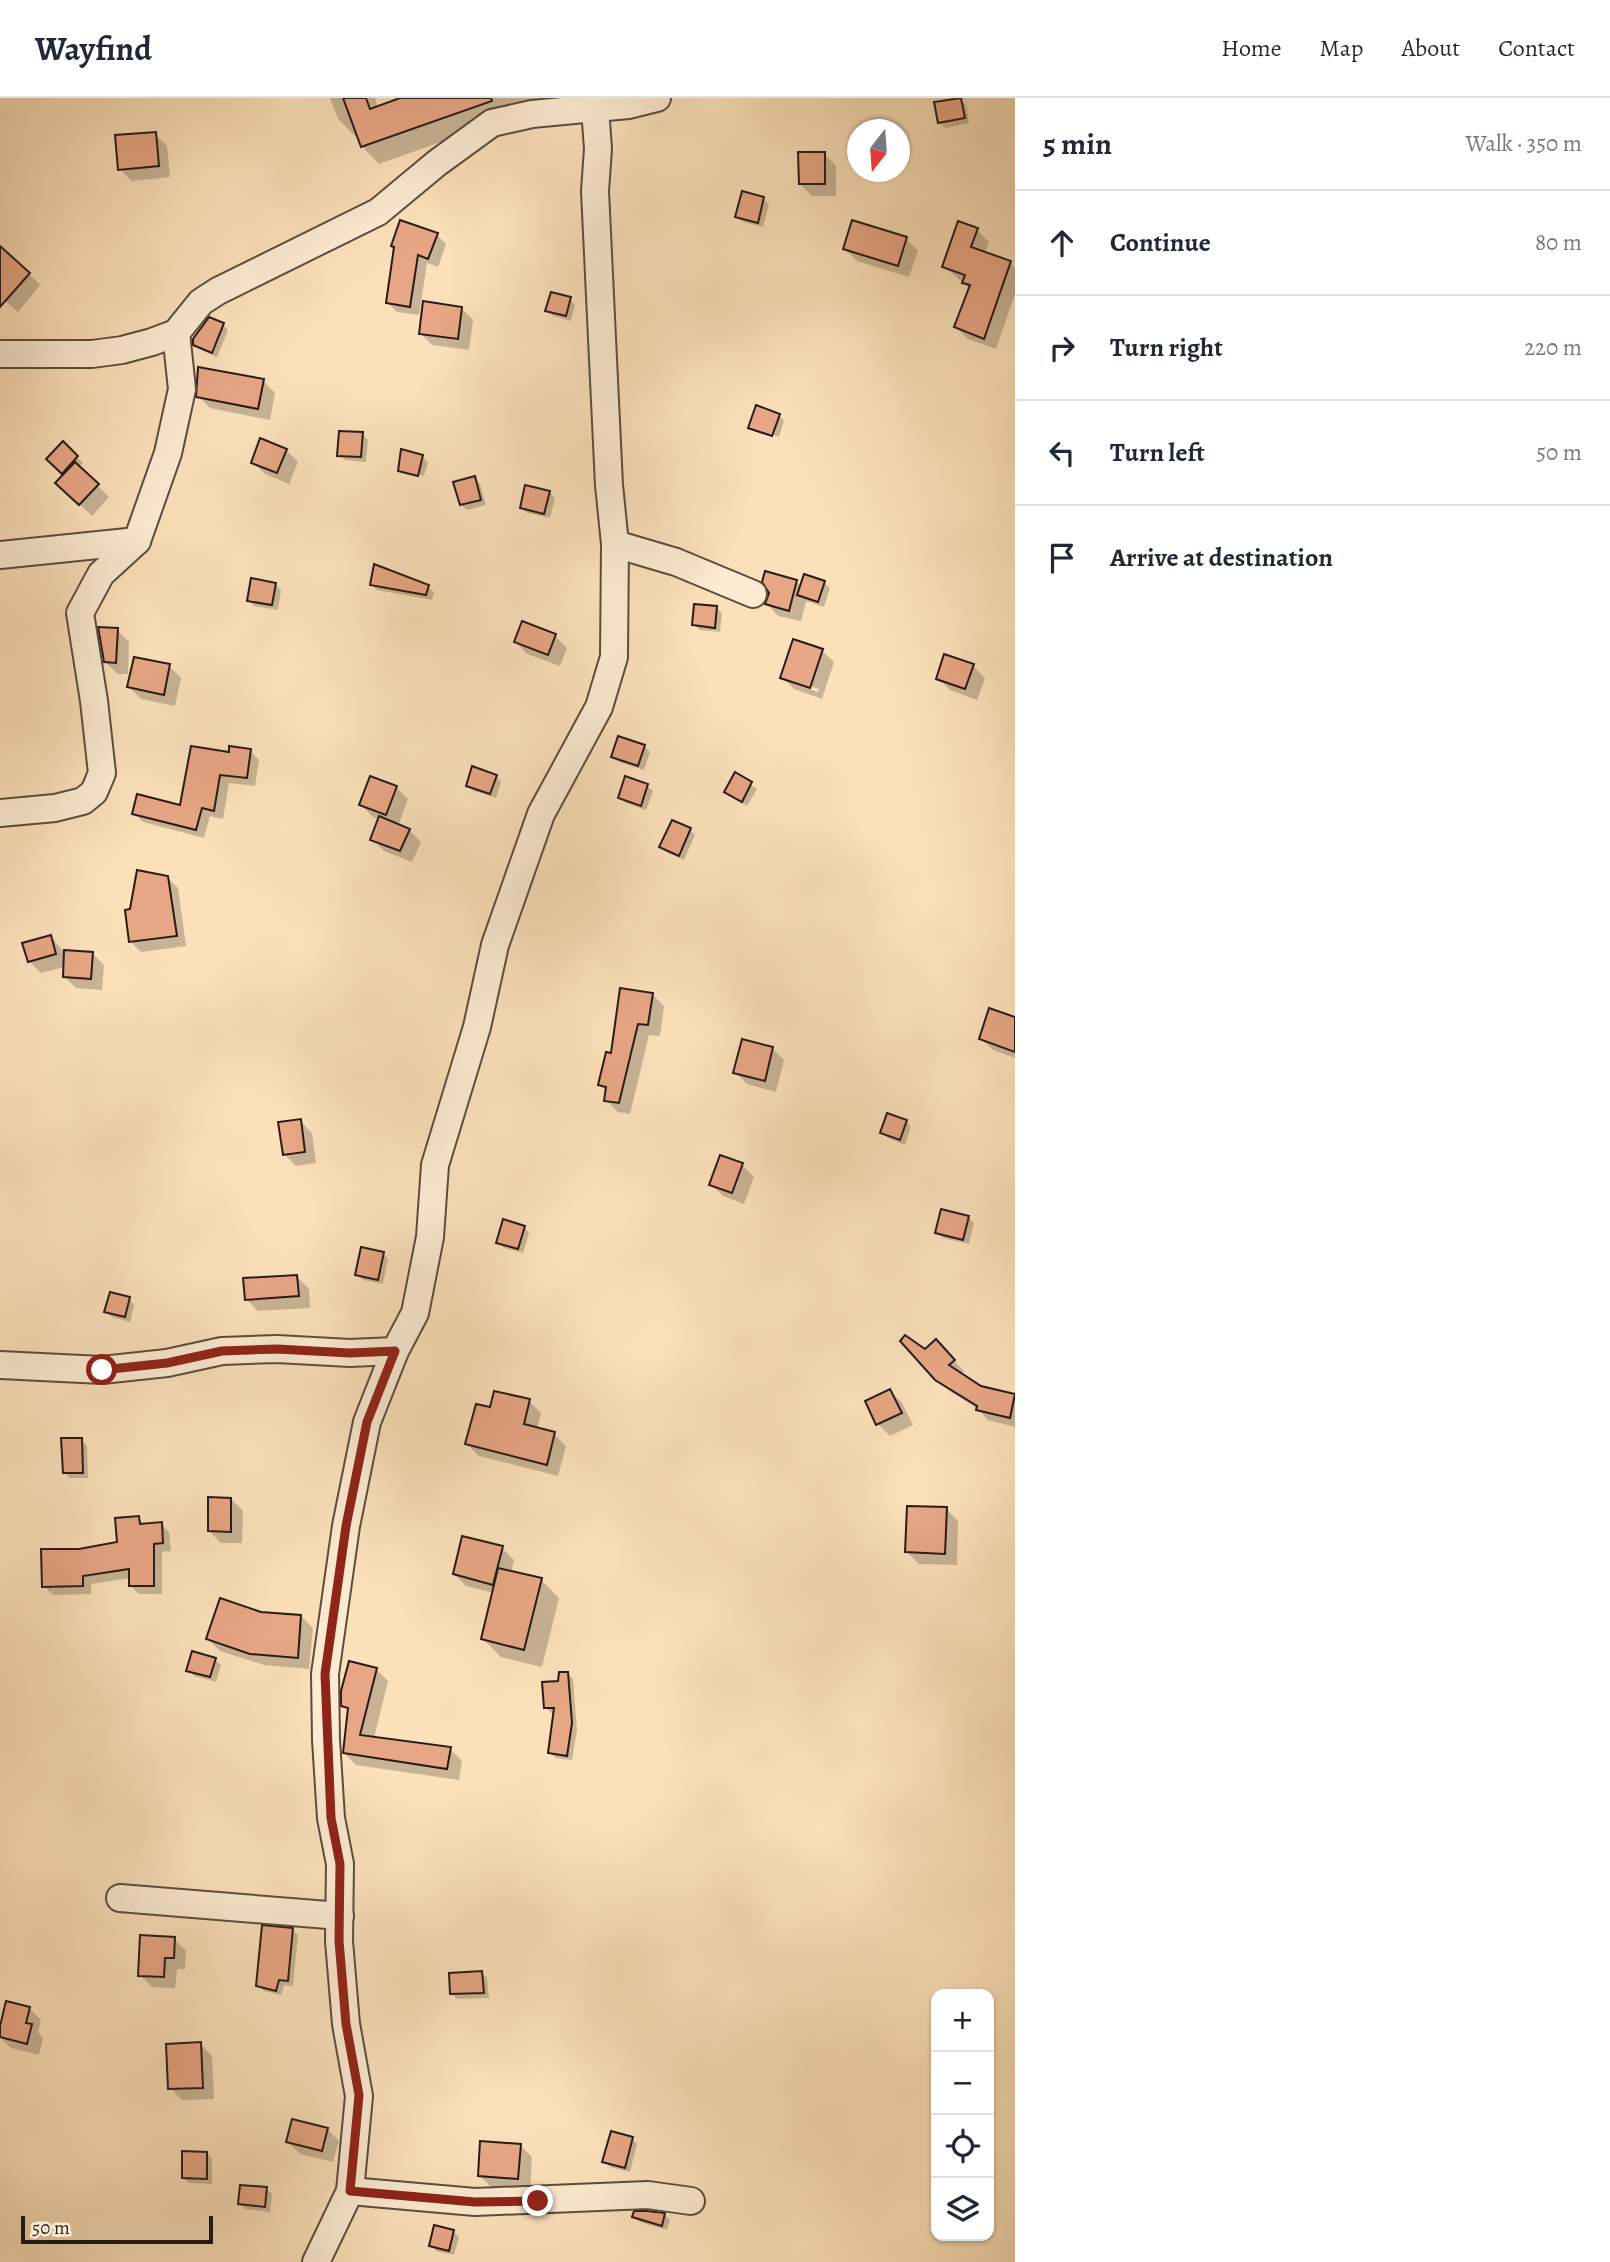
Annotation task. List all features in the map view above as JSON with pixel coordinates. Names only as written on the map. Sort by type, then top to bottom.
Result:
[{"type":"street","points":[[0,354],[92,354],[122,350],[176,333],[201,302],[218,291],[378,212],[437,163],[492,123],[532,114],[629,105],[657,98]]},
{"type":"street","points":[[316,2262],[350,2191],[359,2095],[346,2024],[339,1941],[340,1864],[331,1818],[325,1674],[344,1539],[367,1422],[395,1351],[415,1313],[430,1237],[435,1165],[477,1027],[495,945],[541,814],[599,707],[614,657],[615,544],[609,485],[595,191],[598,149],[595,108]]},
{"type":"street","points":[[0,813],[55,808],[83,802],[94,792],[102,773],[80,613],[102,574],[137,541],[168,453],[182,389],[176,333]]},
{"type":"street","points":[[0,555],[137,541]]},
{"type":"street","points":[[615,544],[676,562],[753,594]]},
{"type":"street","points":[[0,1365],[102,1370],[167,1363],[222,1351],[395,1351]]},
{"type":"street","points":[[120,1898],[340,1916]]},
{"type":"street","points":[[350,2191],[475,2202],[648,2195],[691,2201]]},
{"type":"building","points":[[343,98],[366,98],[370,109],[400,98],[491,98],[492,101],[361,147]]},
{"type":"building","points":[[961,98],[965,118],[938,123],[934,102]]},
{"type":"building","points":[[156,132],[159,166],[118,170],[115,135]]},
{"type":"building","points":[[798,152],[825,152],[825,184],[799,184]]},
{"type":"building","points":[[742,191],[764,197],[758,223],[735,217]]},
{"type":"building","points":[[400,220],[438,233],[428,259],[418,255],[410,307],[386,303],[394,247],[391,246]]},
{"type":"building","points":[[852,220],[907,237],[898,266],[843,249]]},
{"type":"building","points":[[958,221],[978,228],[971,247],[1011,261],[984,339],[954,327],[970,285],[962,283],[965,275],[942,267]]},
{"type":"building","points":[[0,246],[30,273],[0,307]]},
{"type":"building","points":[[551,292],[571,297],[566,316],[545,311]]},
{"type":"building","points":[[423,301],[462,307],[458,339],[419,334]]},
{"type":"building","points":[[209,317],[224,323],[212,353],[193,345],[193,339]]},
{"type":"building","points":[[198,367],[264,379],[258,409],[196,397]]},
{"type":"building","points":[[756,405],[780,414],[772,436],[748,428]]},
{"type":"building","points":[[339,431],[363,432],[361,457],[337,456]]},
{"type":"building","points":[[260,438],[287,449],[277,473],[251,463]]},
{"type":"building","points":[[63,441],[78,456],[62,474],[46,459]]},
{"type":"building","points":[[401,449],[423,455],[418,476],[398,471]]},
{"type":"building","points":[[75,462],[99,484],[79,505],[55,483]]},
{"type":"building","points":[[475,476],[481,500],[460,505],[453,482]]},
{"type":"building","points":[[525,485],[550,491],[544,514],[520,508]]},
{"type":"building","points":[[374,564],[429,585],[426,595],[370,585]]},
{"type":"building","points":[[765,571],[797,580],[789,611],[765,604],[769,593],[762,582]]},
{"type":"building","points":[[804,574],[825,581],[818,602],[797,595]]},
{"type":"building","points":[[251,578],[276,583],[272,605],[247,601]]},
{"type":"building","points":[[694,604],[717,606],[715,628],[692,625]]},
{"type":"building","points":[[522,621],[556,634],[548,655],[514,642]]},
{"type":"building","points":[[98,627],[118,628],[116,663],[104,662]]},
{"type":"building","points":[[793,639],[823,649],[810,688],[780,678]]},
{"type":"building","points":[[944,654],[974,664],[965,689],[936,679]]},
{"type":"building","points":[[134,657],[170,664],[164,695],[127,687]]},
{"type":"building","points":[[618,736],[645,745],[638,766],[611,757]]},
{"type":"building","points":[[191,746],[229,752],[229,746],[251,749],[247,778],[220,775],[214,811],[202,808],[196,830],[132,814],[137,794],[180,805]]},
{"type":"building","points":[[472,766],[497,775],[490,794],[466,786]]},
{"type":"building","points":[[735,772],[752,782],[742,802],[724,792]]},
{"type":"building","points":[[370,776],[397,786],[386,815],[359,805]]},
{"type":"building","points":[[625,776],[648,784],[641,806],[618,798]]},
{"type":"building","points":[[379,816],[410,829],[400,851],[370,840]]},
{"type":"building","points":[[672,820],[691,828],[679,856],[659,847]]},
{"type":"building","points":[[137,870],[168,876],[177,936],[129,942],[125,910],[130,909]]},
{"type":"building","points":[[51,935],[56,954],[28,962],[22,943]]},
{"type":"building","points":[[64,950],[93,952],[91,979],[63,977]]},
{"type":"building","points":[[620,988],[653,993],[648,1025],[638,1024],[619,1103],[604,1101],[606,1087],[598,1085],[606,1052],[611,1053]]},
{"type":"building","points":[[989,1008],[1015,1017],[1015,1052],[979,1039]]},
{"type":"building","points":[[742,1039],[773,1047],[765,1081],[733,1073]]},
{"type":"building","points":[[887,1113],[907,1120],[900,1140],[880,1133]]},
{"type":"building","points":[[301,1119],[305,1152],[283,1155],[278,1122]]},
{"type":"building","points":[[720,1155],[743,1163],[732,1193],[709,1185]]},
{"type":"building","points":[[941,1209],[969,1216],[963,1240],[935,1233]]},
{"type":"building","points":[[503,1219],[525,1226],[518,1249],[496,1243]]},
{"type":"building","points":[[361,1247],[384,1252],[378,1280],[355,1275]]},
{"type":"building","points":[[297,1275],[299,1296],[245,1300],[243,1278]]},
{"type":"building","points":[[110,1292],[130,1297],[125,1317],[104,1312]]},
{"type":"building","points":[[905,1335],[925,1349],[936,1339],[955,1360],[949,1365],[981,1386],[1015,1394],[1010,1418],[976,1410],[977,1406],[935,1380],[900,1341]]},
{"type":"building","points":[[890,1389],[902,1413],[876,1425],[865,1401]]},
{"type":"building","points":[[494,1391],[530,1399],[524,1424],[555,1432],[547,1465],[465,1444],[476,1404],[490,1407]]},
{"type":"building","points":[[61,1438],[82,1438],[83,1473],[63,1473]]},
{"type":"building","points":[[208,1497],[231,1498],[231,1532],[208,1531]]},
{"type":"building","points":[[907,1506],[947,1507],[945,1554],[905,1552]]},
{"type":"building","points":[[139,1516],[140,1524],[162,1522],[163,1543],[154,1544],[154,1586],[129,1586],[129,1569],[83,1576],[83,1586],[42,1587],[41,1549],[79,1549],[117,1542],[115,1518]]},
{"type":"building","points":[[462,1536],[503,1546],[493,1585],[453,1574]]},
{"type":"building","points":[[498,1568],[542,1578],[524,1650],[481,1639]]},
{"type":"building","points":[[220,1598],[261,1612],[301,1615],[298,1658],[250,1654],[206,1639]]},
{"type":"building","points":[[192,1651],[216,1658],[210,1677],[186,1671]]},
{"type":"building","points":[[349,1661],[377,1668],[360,1735],[451,1747],[447,1769],[343,1753],[348,1708],[341,1706],[341,1691]]},
{"type":"building","points":[[559,1672],[568,1672],[572,1723],[567,1756],[548,1753],[554,1708],[544,1708],[542,1682],[558,1681]]},
{"type":"building","points":[[262,1925],[293,1928],[288,1981],[279,1980],[276,1991],[256,1986]]},
{"type":"building","points":[[140,1935],[175,1937],[174,1958],[165,1958],[164,1977],[138,1976]]},
{"type":"building","points":[[482,1971],[484,1993],[450,1994],[449,1973]]},
{"type":"building","points":[[6,2001],[30,2007],[26,2023],[32,2024],[27,2044],[0,2037]]},
{"type":"building","points":[[201,2042],[203,2088],[168,2089],[166,2044]]},
{"type":"building","points":[[292,2119],[328,2128],[322,2151],[286,2142]]},
{"type":"building","points":[[611,2131],[633,2137],[625,2168],[602,2162]]},
{"type":"building","points":[[480,2141],[521,2144],[518,2179],[478,2176]]},
{"type":"building","points":[[182,2151],[207,2152],[207,2179],[182,2178]]},
{"type":"building","points":[[240,2185],[267,2187],[265,2207],[238,2204]]},
{"type":"building","points":[[634,2211],[665,2213],[662,2226],[632,2217]]},
{"type":"building","points":[[434,2225],[454,2230],[449,2251],[429,2246]]},
{"type":"route","points":[[102,1370],[167,1363],[222,1351],[395,1351],[367,1422],[346,1526],[325,1674],[331,1818],[340,1864],[339,1941],[346,2024],[359,2095],[350,2191],[475,2202],[538,2201]]}]
